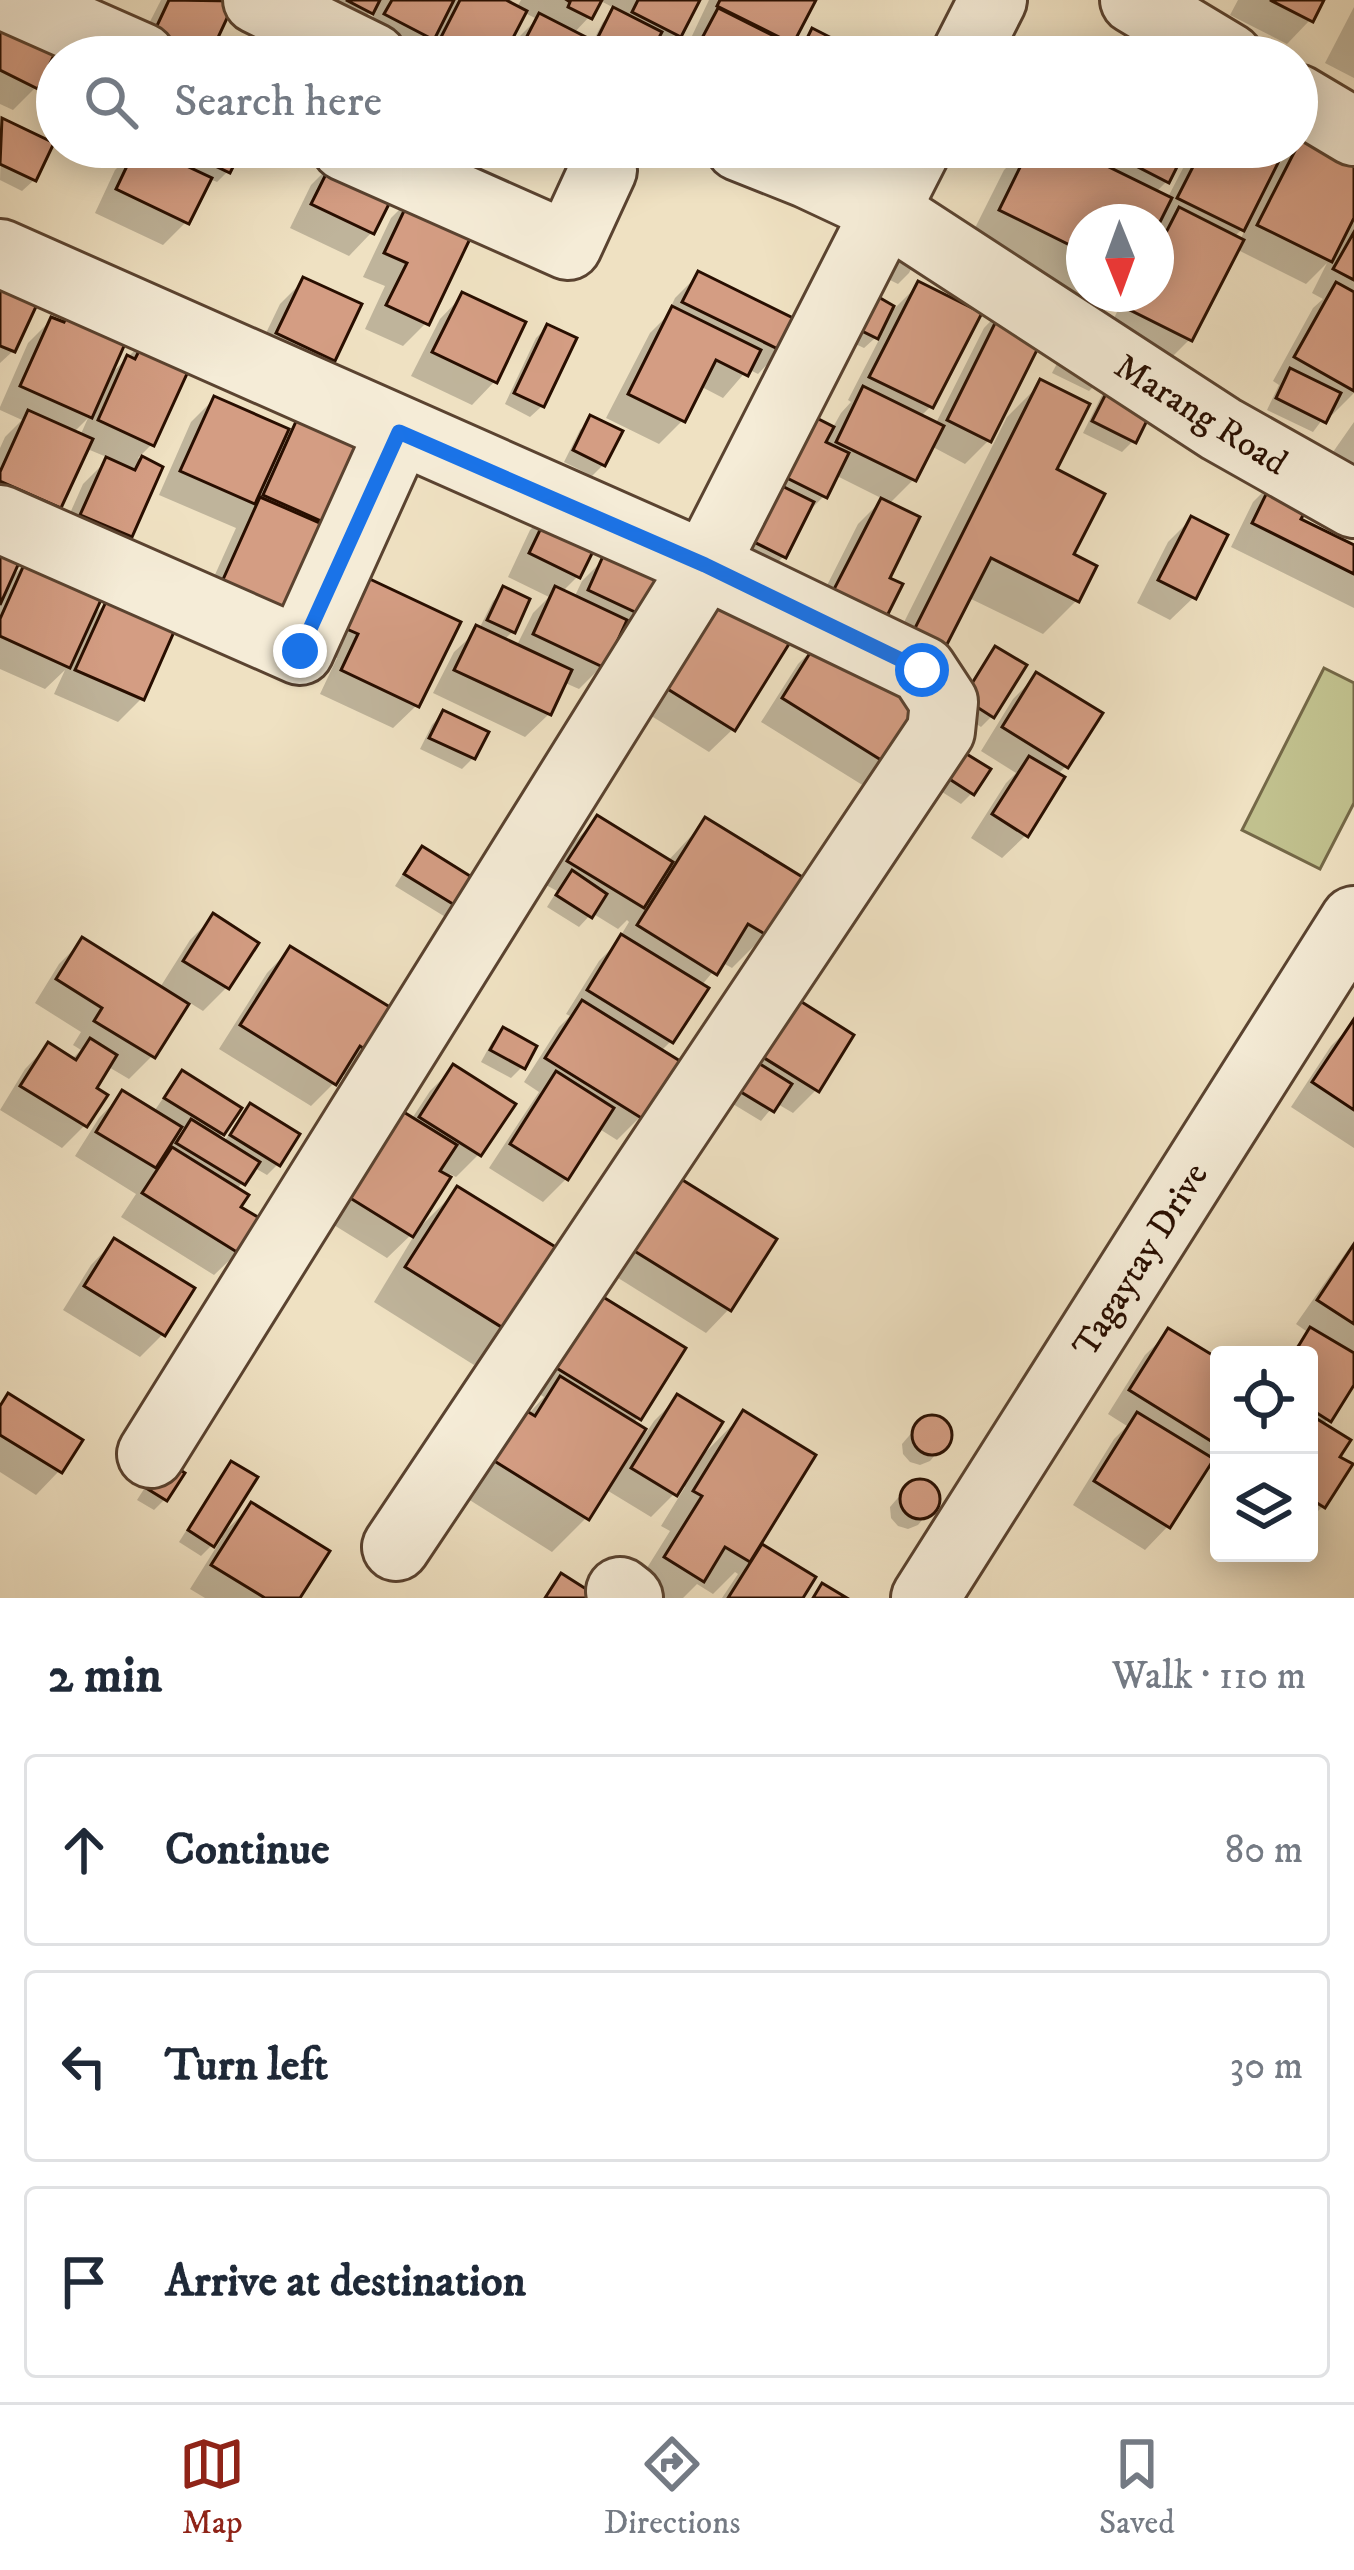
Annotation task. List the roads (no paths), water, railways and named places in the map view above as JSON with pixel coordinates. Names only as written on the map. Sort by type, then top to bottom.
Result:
[{"type":"street","points":[[13,0],[94,36]]},
{"type":"street","points":[[257,0],[330,36]]},
{"type":"street","points":[[975,36],[993,0]]},
{"type":"street","points":[[1134,0],[1193,36]]},
{"type":"street","points":[[1318,111],[1354,132]]},
{"type":"street","points":[[392,168],[568,246],[598,168]]},
{"type":"street","name":"Marang Road","points":[[792,168],[886,211],[1221,429],[1354,504]]},
{"type":"street","points":[[151,1454],[705,565],[908,168]]},
{"type":"street","points":[[0,254],[705,565],[922,670],[944,702],[941,731],[396,1547]]},
{"type":"street","points":[[0,519],[300,651],[399,432]]},
{"type":"street","name":"Tagaytay Drive","points":[[925,1598],[1354,920]]}]
